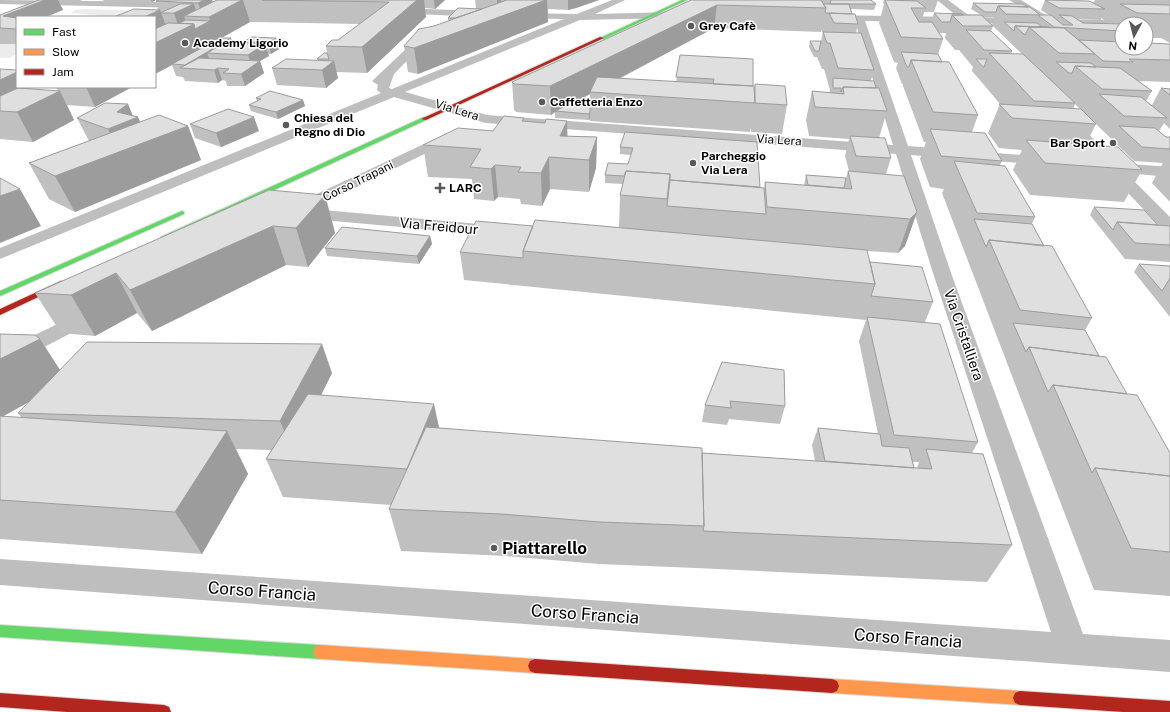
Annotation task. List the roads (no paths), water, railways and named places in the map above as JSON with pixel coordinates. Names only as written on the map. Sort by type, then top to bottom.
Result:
[{"type":"main road","points":[[157,240],[445,102],[652,16],[685,0]]},
{"type":"main road","points":[[600,26],[647,6]]},
{"type":"main road","points":[[416,109],[431,102]]},
{"type":"main road","points":[[0,294],[190,210]]},
{"type":"main road","points":[[0,312],[71,280]]},
{"type":"main road","points":[[0,632],[1170,708]]},
{"type":"main road","points":[[0,700],[164,712]]},
{"type":"street","points":[[0,254],[620,0]]},
{"type":"street","points":[[942,0],[969,20],[984,35]]},
{"type":"street","points":[[1014,0],[1051,21]]},
{"type":"street","points":[[0,1],[96,2],[197,6]]},
{"type":"street","points":[[346,112],[365,90],[389,73],[458,4]]},
{"type":"street","points":[[384,11],[491,14]]},
{"type":"street","points":[[1158,13],[1170,19]]},
{"type":"street","points":[[506,14],[579,17],[684,15],[658,28]]},
{"type":"street","points":[[812,16],[1170,24]]},
{"type":"street","name":"Via Cristalliera","points":[[860,17],[902,149],[935,272],[1073,650]]},
{"type":"street","points":[[389,73],[382,89],[391,93]]},
{"type":"street","name":"Via Lera","points":[[391,93],[431,102],[445,102],[486,119],[1060,162]]},
{"type":"street","name":"Corso Trapani","points":[[290,214],[507,108]]},
{"type":"street","points":[[1056,108],[1170,227]]},
{"type":"street","points":[[1090,165],[1170,172]]},
{"type":"street","name":"Via Freidour","points":[[290,214],[518,233]]},
{"type":"street","points":[[0,361],[105,308]]},
{"type":"street","name":"Corso Francia","points":[[0,572],[1170,656]]},
{"type":"place","name":"Grey Cafè","points":[[691,26]]},
{"type":"place","name":"Academy Ligorio","points":[[185,43]]},
{"type":"place","name":"Caffetteria Enzo","points":[[542,102]]},
{"type":"place","name":"Chiesa del Regno di Dio","points":[[286,125]]},
{"type":"place","name":"Bar Sport","points":[[1113,143]]},
{"type":"place","name":"Parcheggio Via Lera","points":[[693,163]]},
{"type":"place","name":"LARC","points":[[440,188]]},
{"type":"place","name":"Piattarello","points":[[494,548]]}]
